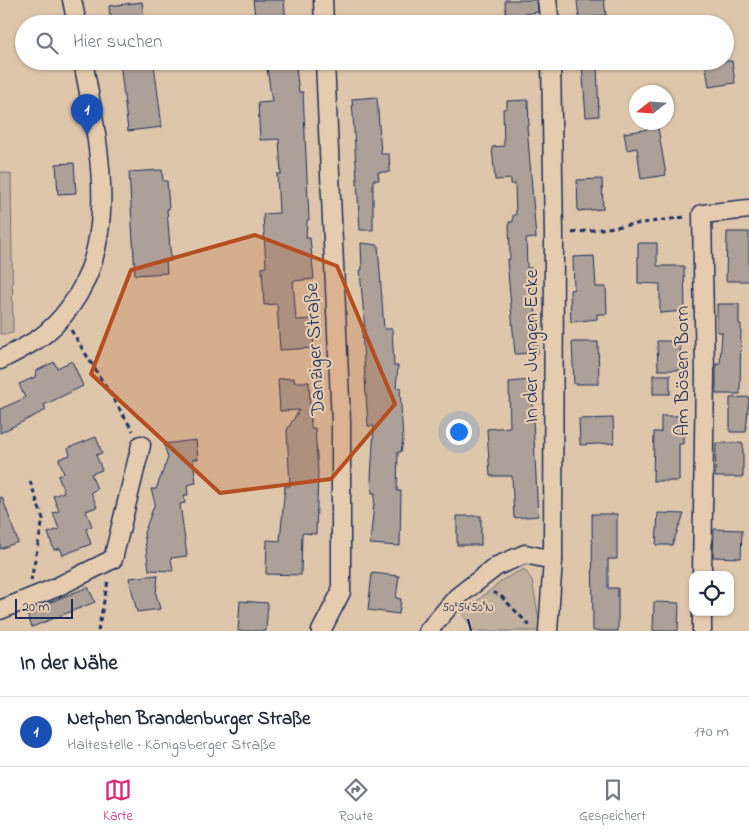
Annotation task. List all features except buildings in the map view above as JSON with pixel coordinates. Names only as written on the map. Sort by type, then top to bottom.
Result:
[{"type":"street","points":[[72,0],[75,15]]},
{"type":"street","points":[[323,0],[324,15]]},
{"type":"street","points":[[547,0],[549,15]]},
{"type":"street","points":[[0,360],[44,334],[63,316],[77,298],[89,274],[96,250],[102,214],[100,163],[84,70]]},
{"type":"street","name":"Danziger Straße","points":[[321,631],[341,592],[341,422],[325,70]]},
{"type":"street","name":"In der Jungen Ecke","points":[[548,631],[553,560],[554,235],[551,70]]},
{"type":"street","points":[[702,214],[749,209]]},
{"type":"street","name":"Am Bösen Born","points":[[702,214],[705,373],[702,571]]},
{"type":"street","points":[[0,610],[55,588],[113,559],[141,445]]},
{"type":"street","points":[[428,631],[457,597],[498,566],[525,554],[553,560]]},
{"type":"street","points":[[702,616],[702,631]]},
{"type":"path","points":[[554,235],[702,214]]},
{"type":"path","points":[[63,316],[141,445]]},
{"type":"path","points":[[28,599],[43,519],[30,481]]},
{"type":"path","points":[[98,631],[113,559]]},
{"type":"path","points":[[474,584],[502,596],[535,631]]},
{"type":"highlighted area","points":[[255,235],[337,266],[395,404],[331,479],[220,493],[91,374],[131,270]]},
{"type":"shaded area","points":[[0,172],[11,174],[13,333],[0,334]]},
{"type":"shaded area","points":[[524,569],[532,580],[541,631],[474,631],[462,613],[504,579]]},
{"type":"place","name":"Netphen Brandenburger Straße","points":[[87,135]]}]
